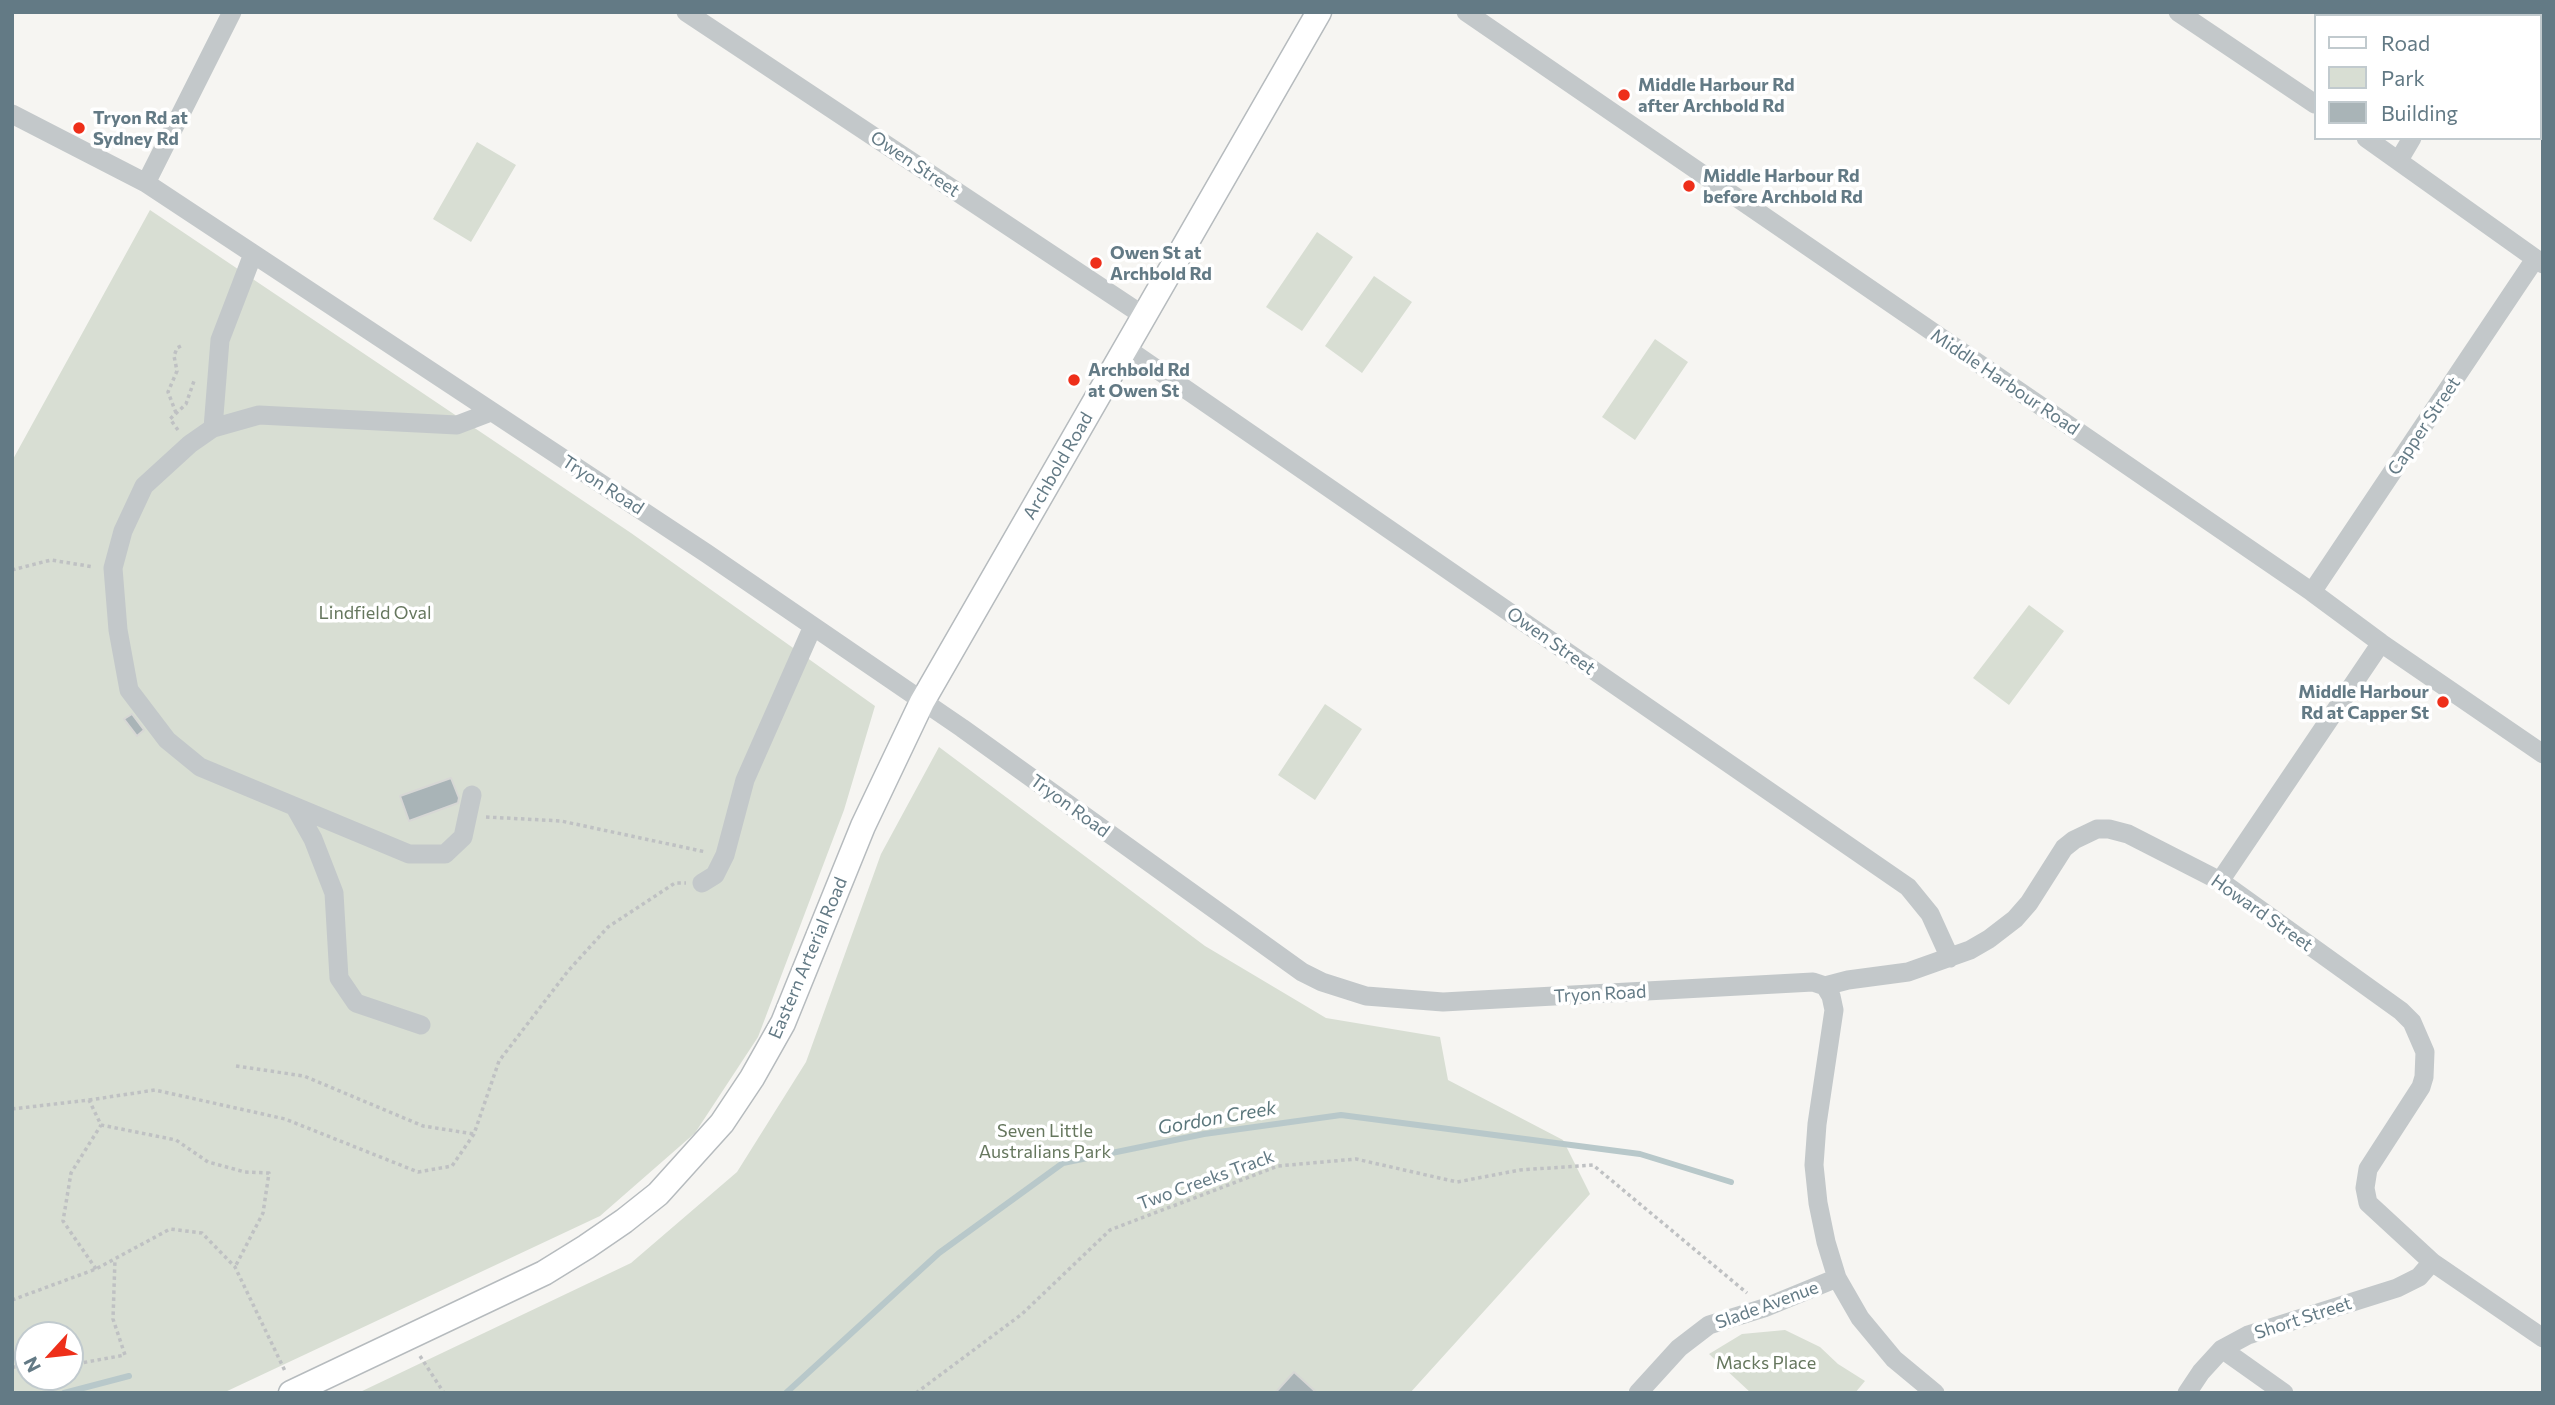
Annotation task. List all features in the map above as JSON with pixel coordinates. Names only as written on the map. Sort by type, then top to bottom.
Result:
[{"type":"main road","name":"Archbold Road","points":[[922,702],[1320,12]]},
{"type":"main road","name":"Eastern Arterial Road","points":[[293,1392],[544,1273],[624,1222],[658,1194],[722,1123],[752,1078],[783,1023],[863,825],[922,702]]},
{"type":"street","points":[[146,183],[232,12]]},
{"type":"street","name":"Owen Street","points":[[686,12],[1144,316]]},
{"type":"street","name":"Middle Harbour Road","points":[[1466,12],[2312,592],[2381,643],[2543,754]]},
{"type":"street","points":[[2178,12],[2314,103]]},
{"type":"street","name":"Tryon Road","points":[[12,114],[146,183],[706,553],[922,702],[1302,972],[1344,991],[1366,996],[1443,1002],[1813,982],[1825,986]]},
{"type":"street","points":[[2369,140],[2539,261]]},
{"type":"street","points":[[2399,160],[2411,140]]},
{"type":"street","points":[[213,428],[220,340],[253,254]]},
{"type":"street","name":"Capper Street","points":[[2312,592],[2539,261]]},
{"type":"street","name":"Owen Street","points":[[1126,348],[1908,887],[1934,921],[1950,958]]},
{"type":"street","points":[[471,795],[463,837],[444,854],[410,854],[200,767],[167,740],[129,690],[118,630],[113,569],[123,531],[144,486],[190,444],[213,428],[259,415],[457,425],[491,412]]},
{"type":"street","points":[[702,883],[715,875],[725,855],[746,780],[813,626]]},
{"type":"street","points":[[2220,881],[2381,643]]},
{"type":"street","points":[[295,807],[313,839],[334,893],[339,978],[356,1003],[421,1025]]},
{"type":"street","name":"Howard Street","points":[[1825,986],[1908,972],[1970,950],[2005,928],[2029,903],[2064,848],[2074,840],[2097,830],[2109,829],[2128,834],[2220,881],[2401,1012],[2417,1029],[2425,1052],[2424,1077],[2421,1087],[2368,1169],[2365,1188],[2368,1203],[2432,1262],[2543,1338]]},
{"type":"street","points":[[1825,986],[1831,996],[1834,1010],[1817,1124],[1814,1165],[1826,1242],[1837,1278],[1860,1318],[1894,1359],[1935,1393]]},
{"type":"street","name":"Short Street","points":[[2187,1393],[2201,1372],[2222,1349],[2248,1335],[2397,1288],[2419,1277],[2432,1262]]},
{"type":"street","name":"Slade Avenue","points":[[1638,1393],[1679,1348],[1709,1325],[1764,1308],[1837,1278]]},
{"type":"street","points":[[2222,1349],[2284,1393]]},
{"type":"path","points":[[176,413],[168,392],[169,384],[177,371],[174,356],[177,348],[183,345]]},
{"type":"path","points":[[190,444],[170,419],[186,404],[194,380]]},
{"type":"path","points":[[12,570],[51,560],[113,569]]},
{"type":"path","points":[[467,816],[561,821],[725,855]]},
{"type":"path","points":[[12,1109],[155,1090],[285,1119],[418,1172],[452,1166],[474,1134],[499,1061],[568,971],[608,927],[675,883],[702,883]]},
{"type":"path","points":[[236,1066],[304,1076],[423,1126],[474,1134]]},
{"type":"path","points":[[89,1100],[101,1125]]},
{"type":"path","points":[[101,1125],[176,1140],[208,1162],[245,1172],[269,1172],[263,1213],[235,1267]]},
{"type":"path","points":[[96,1269],[63,1220],[71,1173],[101,1125]]},
{"type":"path","name":"Two Creeks Track","points":[[916,1393],[1022,1314],[1110,1230],[1278,1166],[1356,1159],[1457,1182],[1520,1170],[1593,1166],[1764,1308]]},
{"type":"path","points":[[12,1300],[96,1269],[170,1229],[202,1233],[235,1267],[293,1392]]},
{"type":"path","points":[[84,1362],[125,1355],[113,1319],[115,1259]]},
{"type":"path","points":[[408,1338],[444,1393]]},
{"type":"green space","points":[[477,142],[516,165],[471,242],[433,219]]},
{"type":"green space","name":"Lindfield Oval","points":[[150,210],[631,533],[875,706],[844,810],[758,1037],[695,1133],[600,1216],[223,1393],[12,1393],[12,461]]},
{"type":"green space","points":[[1317,232],[1353,257],[1302,331],[1266,307]]},
{"type":"green space","points":[[1374,276],[1412,302],[1362,373],[1325,346]]},
{"type":"green space","points":[[1655,339],[1688,362],[1635,440],[1602,417]]},
{"type":"green space","points":[[2029,605],[2064,631],[2009,705],[1973,678]]},
{"type":"green space","points":[[1325,704],[1362,729],[1315,800],[1278,775]]},
{"type":"green space","name":"Seven Little Australians Park","points":[[939,747],[1205,946],[1326,1018],[1440,1037],[1448,1080],[1563,1140],[1590,1194],[1410,1393],[358,1393],[631,1263],[737,1172],[806,1062],[881,854]]},
{"type":"green space","name":"Macks Place","points":[[1785,1330],[1820,1347],[1838,1364],[1865,1381],[1855,1393],[1751,1393],[1709,1354],[1742,1334]]},
{"type":"building","points":[[132,714],[144,730],[137,736],[124,719]]},
{"type":"building","points":[[451,778],[459,798],[458,803],[409,821],[400,796]]},
{"type":"building","points":[[1294,1372],[1317,1393],[1275,1393]]},
{"type":"waterway","name":"Gordon Creek","points":[[786,1393],[939,1253],[1063,1163],[1204,1134],[1341,1115],[1640,1154],[1731,1182]]},
{"type":"waterway","name":"Gordon Creek","points":[[64,1393],[129,1376]]},
{"type":"place","name":"Middle Harbour Rd after Archbold Rd","points":[[1624,95]]},
{"type":"place","name":"Tryon Rd at Sydney Rd","points":[[79,128]]},
{"type":"place","name":"Middle Harbour Rd before Archbold Rd","points":[[1689,186]]},
{"type":"place","name":"Owen St at Archbold Rd","points":[[1096,263]]},
{"type":"place","name":"Archbold Rd at Owen St","points":[[1074,380]]},
{"type":"place","name":"Middle Harbour Rd at Capper St","points":[[2443,702]]}]
